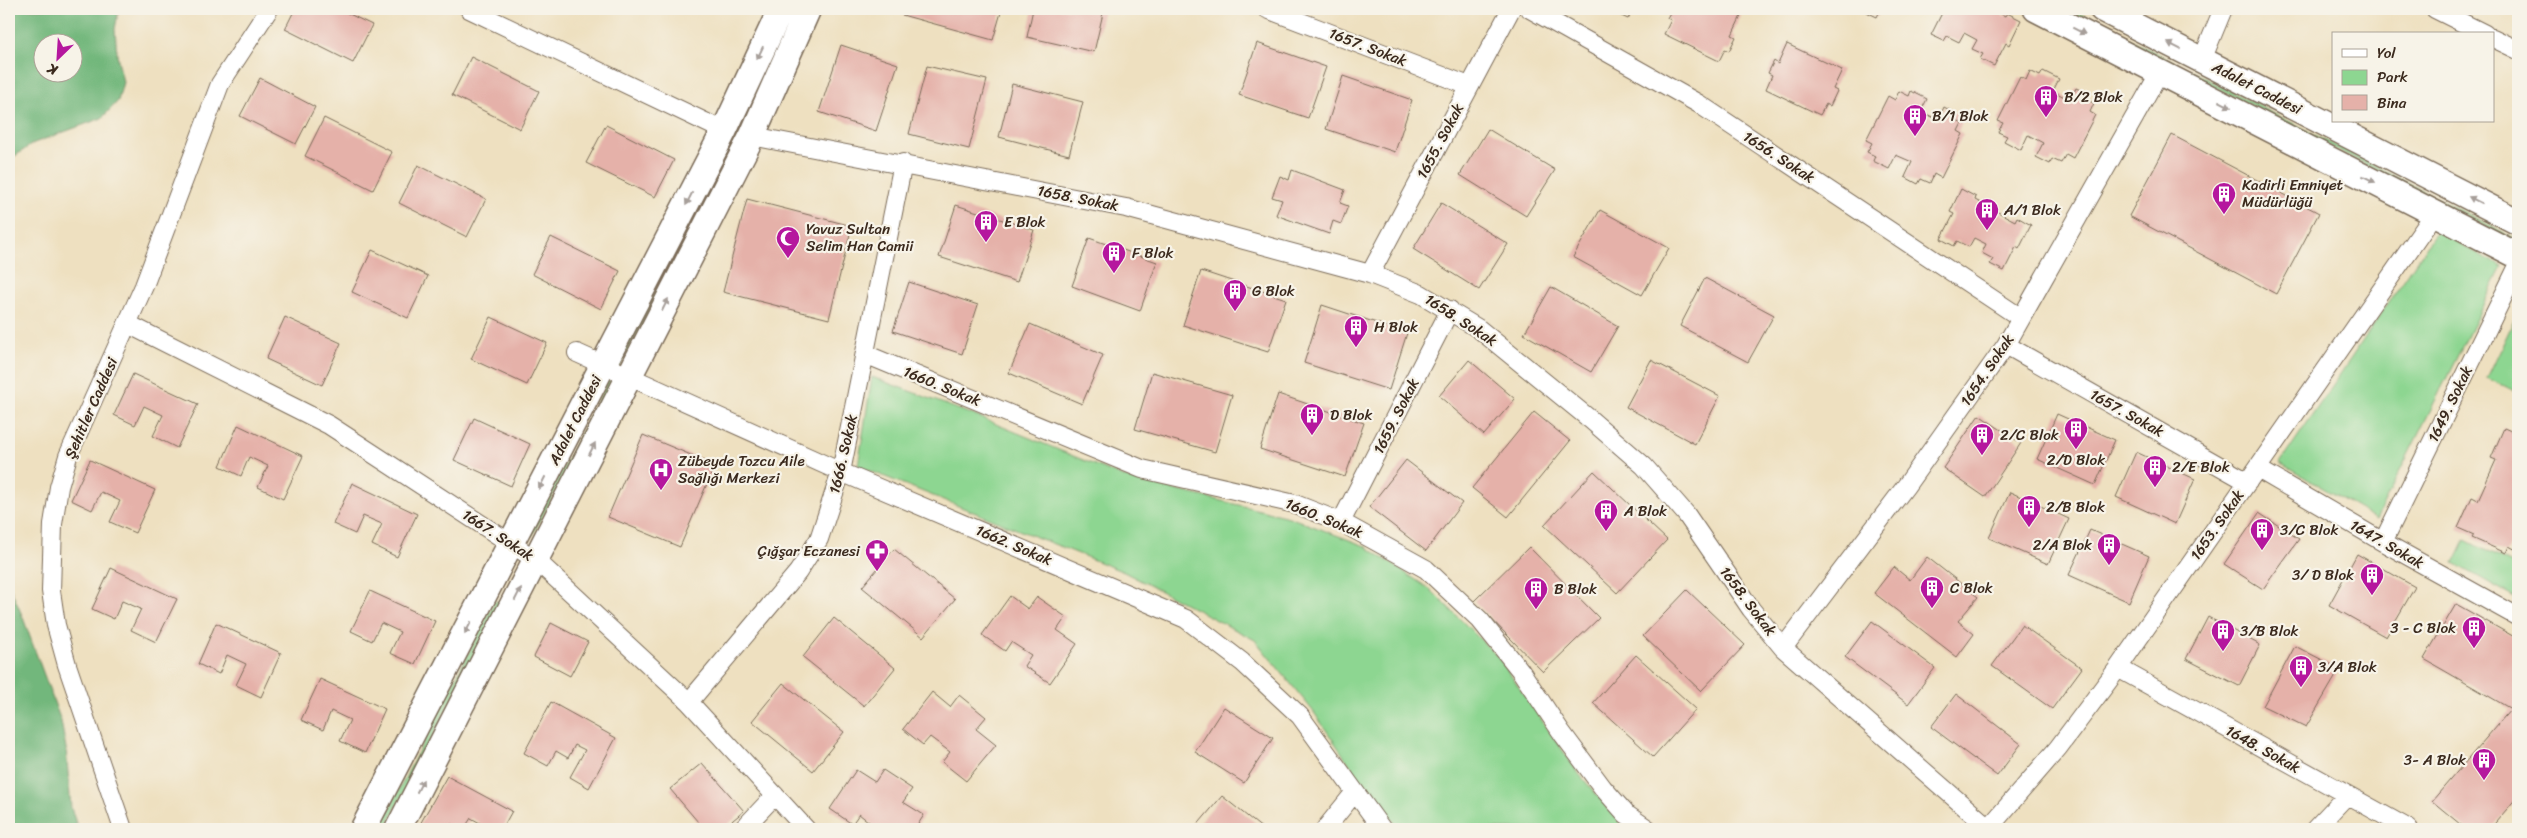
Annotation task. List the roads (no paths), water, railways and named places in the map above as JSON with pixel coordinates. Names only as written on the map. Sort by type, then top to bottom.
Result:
[{"type":"street","name":"Şehitler Caddesi","points":[[123,829],[56,625],[50,591],[53,524],[59,487],[68,456],[128,324],[220,84],[269,9]]},
{"type":"street","points":[[469,9],[724,131]]},
{"type":"street","name":"Adalet Caddesi","points":[[364,829],[724,131],[781,9]]},
{"type":"street","points":[[398,829],[752,136],[808,9]]},
{"type":"street","name":"1657. Sokak","points":[[1267,9],[1469,86]]},
{"type":"street","name":"1655. Sokak","points":[[1370,274],[1510,9]]},
{"type":"street","name":"1656. Sokak","points":[[1530,9],[1699,104],[2021,318]]},
{"type":"street","points":[[2036,9],[2518,256]]},
{"type":"street","name":"Adalet Caddesi","points":[[2102,9],[2518,222]]},
{"type":"street","points":[[2202,60],[2223,9]]},
{"type":"street","points":[[2435,9],[2481,32]]},
{"type":"street","points":[[2494,38],[2518,50]]},
{"type":"street","name":"1654. Sokak","points":[[1783,648],[1906,486],[2006,345],[2160,72]]},
{"type":"street","name":"1658. Sokak","points":[[752,136],[1126,208],[1396,282],[1450,310],[1479,329],[1591,420],[1644,466],[1686,514],[1751,609],[1783,648],[1988,829]]},
{"type":"street","name":"1666. Sokak","points":[[690,702],[798,572],[819,539],[841,472],[903,164]]},
{"type":"street","name":"1653. Sokak","points":[[1988,829],[2058,748],[2118,668],[2435,213]]},
{"type":"street","name":"1649. Sokak","points":[[2383,542],[2518,266]]},
{"type":"street","name":"1659. Sokak","points":[[1341,522],[1450,310]]},
{"type":"street","name":"1667. Sokak","points":[[128,324],[329,425],[512,542],[536,560],[690,702],[806,829]]},
{"type":"street","name":"1657. Sokak","points":[[2006,345],[2253,475]]},
{"type":"street","name":"1662. Sokak","points":[[577,353],[841,472],[1186,619],[1242,662],[1300,716],[1382,829]]},
{"type":"street","name":"1660. Sokak","points":[[865,354],[1142,469],[1295,504],[1341,522],[1382,542],[1426,569],[1480,620],[1520,670],[1562,733],[1604,788],[1626,814],[1648,829]]},
{"type":"street","name":"1647. Sokak","points":[[2253,475],[2383,542],[2518,617]]},
{"type":"street","name":"1648. Sokak","points":[[2118,668],[2409,829]]},
{"type":"street","points":[[1325,829],[1355,792]]},
{"type":"street","points":[[743,829],[775,795]]},
{"type":"street","points":[[2315,829],[2347,795]]},
{"type":"place","name":"B/2 Blok","points":[[2046,118]]},
{"type":"place","name":"B/1 Blok","points":[[1915,137]]},
{"type":"place","name":"Kadirli Emniyet Müdürlüğü","points":[[2224,215]]},
{"type":"place","name":"A/1 Blok","points":[[1987,231]]},
{"type":"place","name":"E Blok","points":[[986,243]]},
{"type":"place","name":"Yavuz Sultan Selim Han Camii","points":[[788,259]]},
{"type":"place","name":"F Blok","points":[[1114,274]]},
{"type":"place","name":"G Blok","points":[[1235,312]]},
{"type":"place","name":"H Blok","points":[[1356,348]]},
{"type":"place","name":"D Blok","points":[[1312,436]]},
{"type":"place","name":"2/D Blok","points":[[2076,450]]},
{"type":"place","name":"2/C Blok","points":[[1982,456]]},
{"type":"place","name":"2/E Blok","points":[[2155,488]]},
{"type":"place","name":"Zübeyde Tozcu Aile Sağlığı Merkezi","points":[[661,491]]},
{"type":"place","name":"2/B Blok","points":[[2029,528]]},
{"type":"place","name":"A Blok","points":[[1606,532]]},
{"type":"place","name":"3/C Blok","points":[[2262,551]]},
{"type":"place","name":"2/A Blok","points":[[2109,566]]},
{"type":"place","name":"Çığşar Eczanesi","points":[[877,572]]},
{"type":"place","name":"3/ D Blok","points":[[2372,596]]},
{"type":"place","name":"C Blok","points":[[1932,609]]},
{"type":"place","name":"B Blok","points":[[1536,610]]},
{"type":"place","name":"3 - C Blok","points":[[2474,649]]},
{"type":"place","name":"3/B Blok","points":[[2223,652]]},
{"type":"place","name":"3/A Blok","points":[[2301,688]]},
{"type":"place","name":"3- A Blok","points":[[2484,781]]}]
